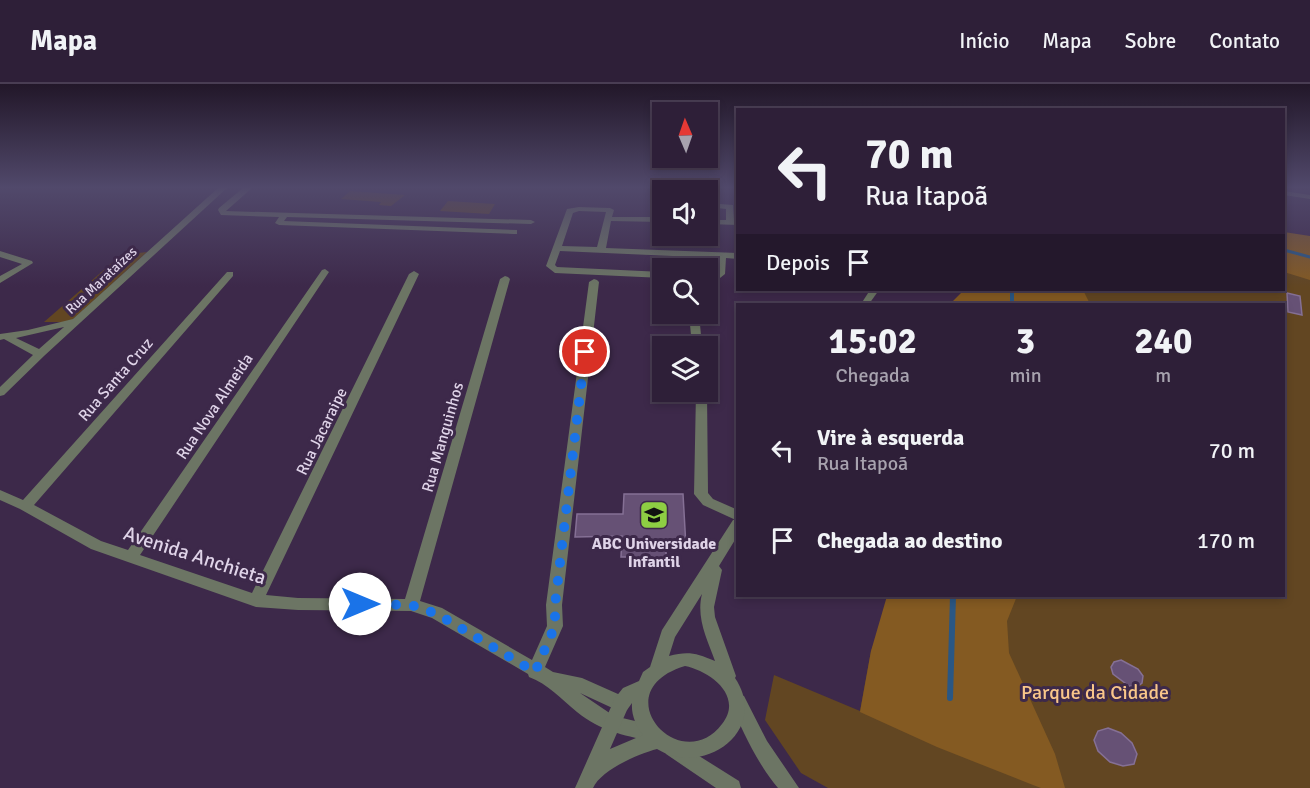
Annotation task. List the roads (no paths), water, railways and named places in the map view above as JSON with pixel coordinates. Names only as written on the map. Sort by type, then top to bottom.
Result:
[{"type":"street","name":"Rua Marataízes","points":[[0,393],[187,221]]},
{"type":"street","points":[[280,221],[279,223],[514,232]]},
{"type":"street","points":[[496,221],[531,222]]},
{"type":"street","points":[[568,221],[550,266],[552,269],[652,275]]},
{"type":"street","points":[[601,250],[609,221]]},
{"type":"street","points":[[718,222],[734,223]]},
{"type":"street","points":[[557,249],[736,256]]},
{"type":"street","points":[[634,274],[640,252]]},
{"type":"street","points":[[0,254],[29,263],[0,280]]},
{"type":"street","points":[[718,275],[722,272],[722,255]]},
{"type":"street","name":"Rua Nova Almeida","points":[[130,558],[325,272]]},
{"type":"street","name":"Rua Santa Cruz","points":[[25,506],[230,274]]},
{"type":"street","name":"Rua Jacaraipe","points":[[256,601],[414,274]]},
{"type":"street","name":"Rua Manguinhos","points":[[411,605],[505,279]]},
{"type":"street","points":[[543,675],[555,626],[555,605],[594,282]]},
{"type":"street","points":[[4,337],[76,321]]},
{"type":"street","points":[[4,337],[40,354]]},
{"type":"street","points":[[701,402],[702,494],[708,502],[736,515]]},
{"type":"street","name":"Avenida Anchieta","points":[[0,495],[96,545],[256,601],[298,604],[411,605],[437,614],[543,675],[585,708],[611,724],[660,740],[697,767],[732,788]]},
{"type":"street","points":[[587,782],[621,704],[629,694],[643,687],[657,669],[668,636],[736,527]]},
{"type":"street","points":[[717,560],[706,607],[707,617],[734,693],[768,759],[790,788]]},
{"type":"street","points":[[643,687],[640,710],[660,740],[685,750],[700,749],[719,741],[732,725],[736,713],[734,693],[715,667],[695,660],[675,660],[657,669]]},
{"type":"street","name":"Avenida Anchieta","points":[[543,675],[576,683],[621,704]]},
{"type":"street","points":[[587,782],[619,752],[660,740]]},
{"type":"waterway","points":[[1285,250],[1310,257]]},
{"type":"waterway","points":[[1012,291],[1012,303]]},
{"type":"waterway","points":[[950,698],[953,597]]},
{"type":"place","name":"ABC Universidade Infantil","points":[[654,515]]},
{"type":"park label","name":"Parque da Cidade","points":[[1095,692]]}]
